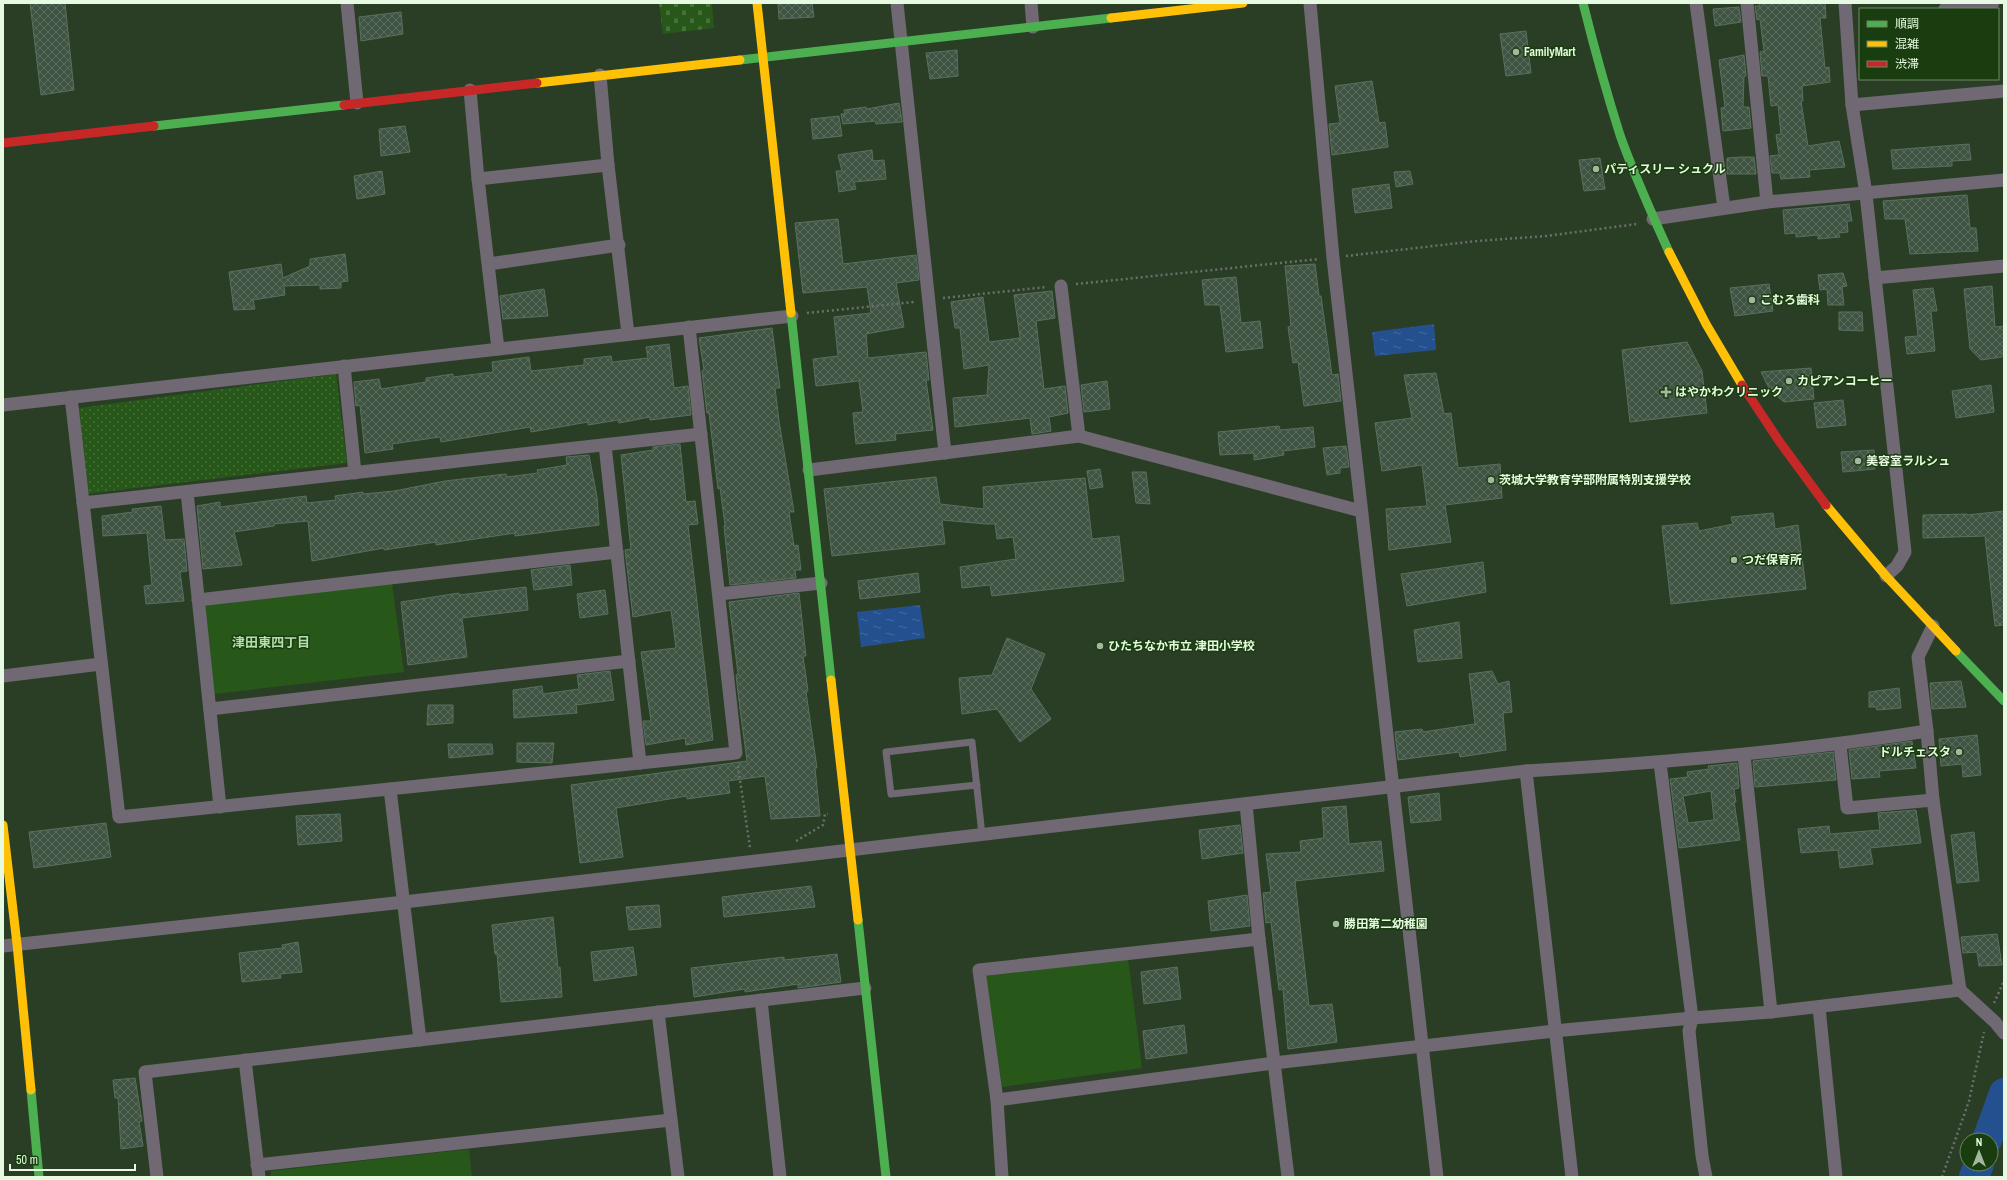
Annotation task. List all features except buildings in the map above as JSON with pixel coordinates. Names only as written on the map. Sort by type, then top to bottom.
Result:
[{"type":"street","points":[[347,3],[357,103]]},
{"type":"street","points":[[757,3],[809,470],[845,815],[886,1177]]},
{"type":"street","points":[[897,3],[945,453]]},
{"type":"street","points":[[1031,3],[1034,27]]},
{"type":"street","points":[[3,143],[1243,3]]},
{"type":"street","points":[[1310,3],[1333,258],[1437,1177]]},
{"type":"street","points":[[1583,3],[1588,26],[1625,150],[1653,219],[1715,339],[1761,415],[1820,498],[1886,576],[2004,701]]},
{"type":"street","points":[[1696,3],[1724,208]]},
{"type":"street","points":[[1747,3],[1767,202]]},
{"type":"street","points":[[1845,3],[1854,20],[1852,105],[1866,194],[1905,552],[1897,566],[1886,576]]},
{"type":"street","points":[[1953,8],[1993,3]]},
{"type":"street","points":[[600,75],[608,165],[628,334]]},
{"type":"street","points":[[470,90],[478,179],[498,349]]},
{"type":"street","points":[[1852,105],[2004,91]]},
{"type":"street","points":[[478,179],[608,165]]},
{"type":"street","points":[[1653,219],[1767,202],[2004,180]]},
{"type":"street","points":[[489,264],[618,245]]},
{"type":"street","points":[[1875,278],[2004,266]]},
{"type":"street","points":[[1061,286],[1079,436]]},
{"type":"street","points":[[3,405],[792,316]]},
{"type":"street","points":[[71,397],[119,817],[736,754],[689,327]]},
{"type":"street","points":[[344,366],[355,473]]},
{"type":"street","points":[[83,503],[701,434]]},
{"type":"street","points":[[809,470],[1079,436],[1361,511]]},
{"type":"street","points":[[605,445],[640,763]]},
{"type":"street","points":[[187,492],[220,807]]},
{"type":"street","points":[[198,600],[617,552]]},
{"type":"street","points":[[719,594],[821,583]]},
{"type":"street","points":[[1933,626],[1918,657],[1927,731],[1933,800],[1960,990],[1992,1019],[2004,1033]]},
{"type":"street","points":[[210,710],[629,661]]},
{"type":"street","points":[[3,676],[102,664]]},
{"type":"street","points":[[3,946],[849,851],[1526,771],[1660,763],[1744,755],[1840,745],[1927,731]]},
{"type":"street","points":[[1840,745],[1847,808],[1933,800]]},
{"type":"street","points":[[1744,755],[1771,1012]]},
{"type":"street","points":[[1660,763],[1692,1018],[1689,1031],[1706,1177]]},
{"type":"street","points":[[1526,771],[1554,1031],[1572,1177]]},
{"type":"street","points":[[390,789],[420,1040]]},
{"type":"street","points":[[1246,804],[1259,939],[1288,1177]]},
{"type":"street","points":[[3,825],[6,875],[17,944],[39,1177]]},
{"type":"street","points":[[1002,1177],[997,1100],[979,970],[1259,939]]},
{"type":"street","points":[[157,1177],[145,1072],[865,988]]},
{"type":"street","points":[[997,1100],[1274,1063],[1422,1046],[1554,1031],[1771,1012],[1960,990]]},
{"type":"street","points":[[761,1000],[780,1177]]},
{"type":"street","points":[[1819,1007],[1836,1177]]},
{"type":"street","points":[[658,1012],[678,1177]]},
{"type":"street","points":[[245,1060],[258,1171],[671,1120]]},
{"type":"lane","points":[[977,785],[891,794],[886,752],[972,742],[977,785],[982,835]]},
{"type":"path","points":[[1333,258],[1477,241],[1553,235],[1635,225],[1653,219]]},
{"type":"path","points":[[736,754],[750,848]]},
{"type":"path","points":[[795,842],[823,825],[825,814],[845,815]]},
{"type":"path","points":[[743,848],[758,846]]},
{"type":"path","points":[[1942,1177],[1969,1101],[2004,981]]},
{"type":"green space","points":[[659,3],[712,3],[714,28],[663,34]]},
{"type":"green space","points":[[336,374],[347,463],[85,494],[79,408]]},
{"type":"green space","points":[[392,583],[404,672],[214,694],[203,606]]},
{"type":"green space","points":[[1128,959],[1142,1068],[1002,1087],[986,976]]},
{"type":"green space","points":[[469,1149],[472,1177],[271,1177],[271,1171]]},
{"type":"water","points":[[1434,324],[1436,350],[1375,356],[1372,332]]},
{"type":"water","points":[[920,605],[925,638],[861,647],[857,612]]},
{"type":"waterway","points":[[1990,1132],[2004,1093]]},
{"type":"waterway","points":[[1974,1177],[1976,1172]]},
{"type":"traffic: fast","points":[[1583,3],[1600,69],[1625,150],[1669,252]]},
{"type":"traffic: fast","points":[[740,60],[1111,18]]},
{"type":"traffic: fast","points":[[154,126],[344,105]]},
{"type":"traffic: fast","points":[[791,313],[831,680]]},
{"type":"traffic: fast","points":[[1956,651],[2004,701]]},
{"type":"traffic: fast","points":[[858,920],[886,1177]]},
{"type":"traffic: fast","points":[[31,1090],[39,1177]]},
{"type":"traffic: slow","points":[[757,3],[791,313]]},
{"type":"traffic: slow","points":[[1111,18],[1243,3]]},
{"type":"traffic: slow","points":[[537,83],[740,60]]},
{"type":"traffic: slow","points":[[1669,252],[1706,324],[1742,385]]},
{"type":"traffic: slow","points":[[1826,505],[1886,576],[1956,651]]},
{"type":"traffic: slow","points":[[831,680],[858,920]]},
{"type":"traffic: slow","points":[[3,825],[17,944],[31,1090]]},
{"type":"traffic: jam","points":[[344,105],[537,83]]},
{"type":"traffic: jam","points":[[3,143],[154,126]]},
{"type":"traffic: jam","points":[[1742,385],[1779,441],[1826,505]]},
{"type":"place","name":"FamilyMart","points":[[1516,52]]},
{"type":"place","name":"パティスリー シュクル","points":[[1596,169]]},
{"type":"place","name":"こむろ歯科","points":[[1752,300]]},
{"type":"place","name":"カピアンコーヒー","points":[[1789,381]]},
{"type":"place","name":"はやかわクリニック","points":[[1666,392]]},
{"type":"place","name":"美容室ラルシュ","points":[[1858,461]]},
{"type":"place","name":"茨城大学教育学部附属特別支援学校","points":[[1491,480]]},
{"type":"place","name":"つだ保育所","points":[[1734,560]]},
{"type":"place","name":"ひたちなか市立 津田小学校","points":[[1100,646]]},
{"type":"place","name":"ドルチェスタ","points":[[1959,752]]},
{"type":"place","name":"勝田第二幼稚園","points":[[1336,924]]},
{"type":"district","name":"津田東四丁目","points":[[271,642]]}]
